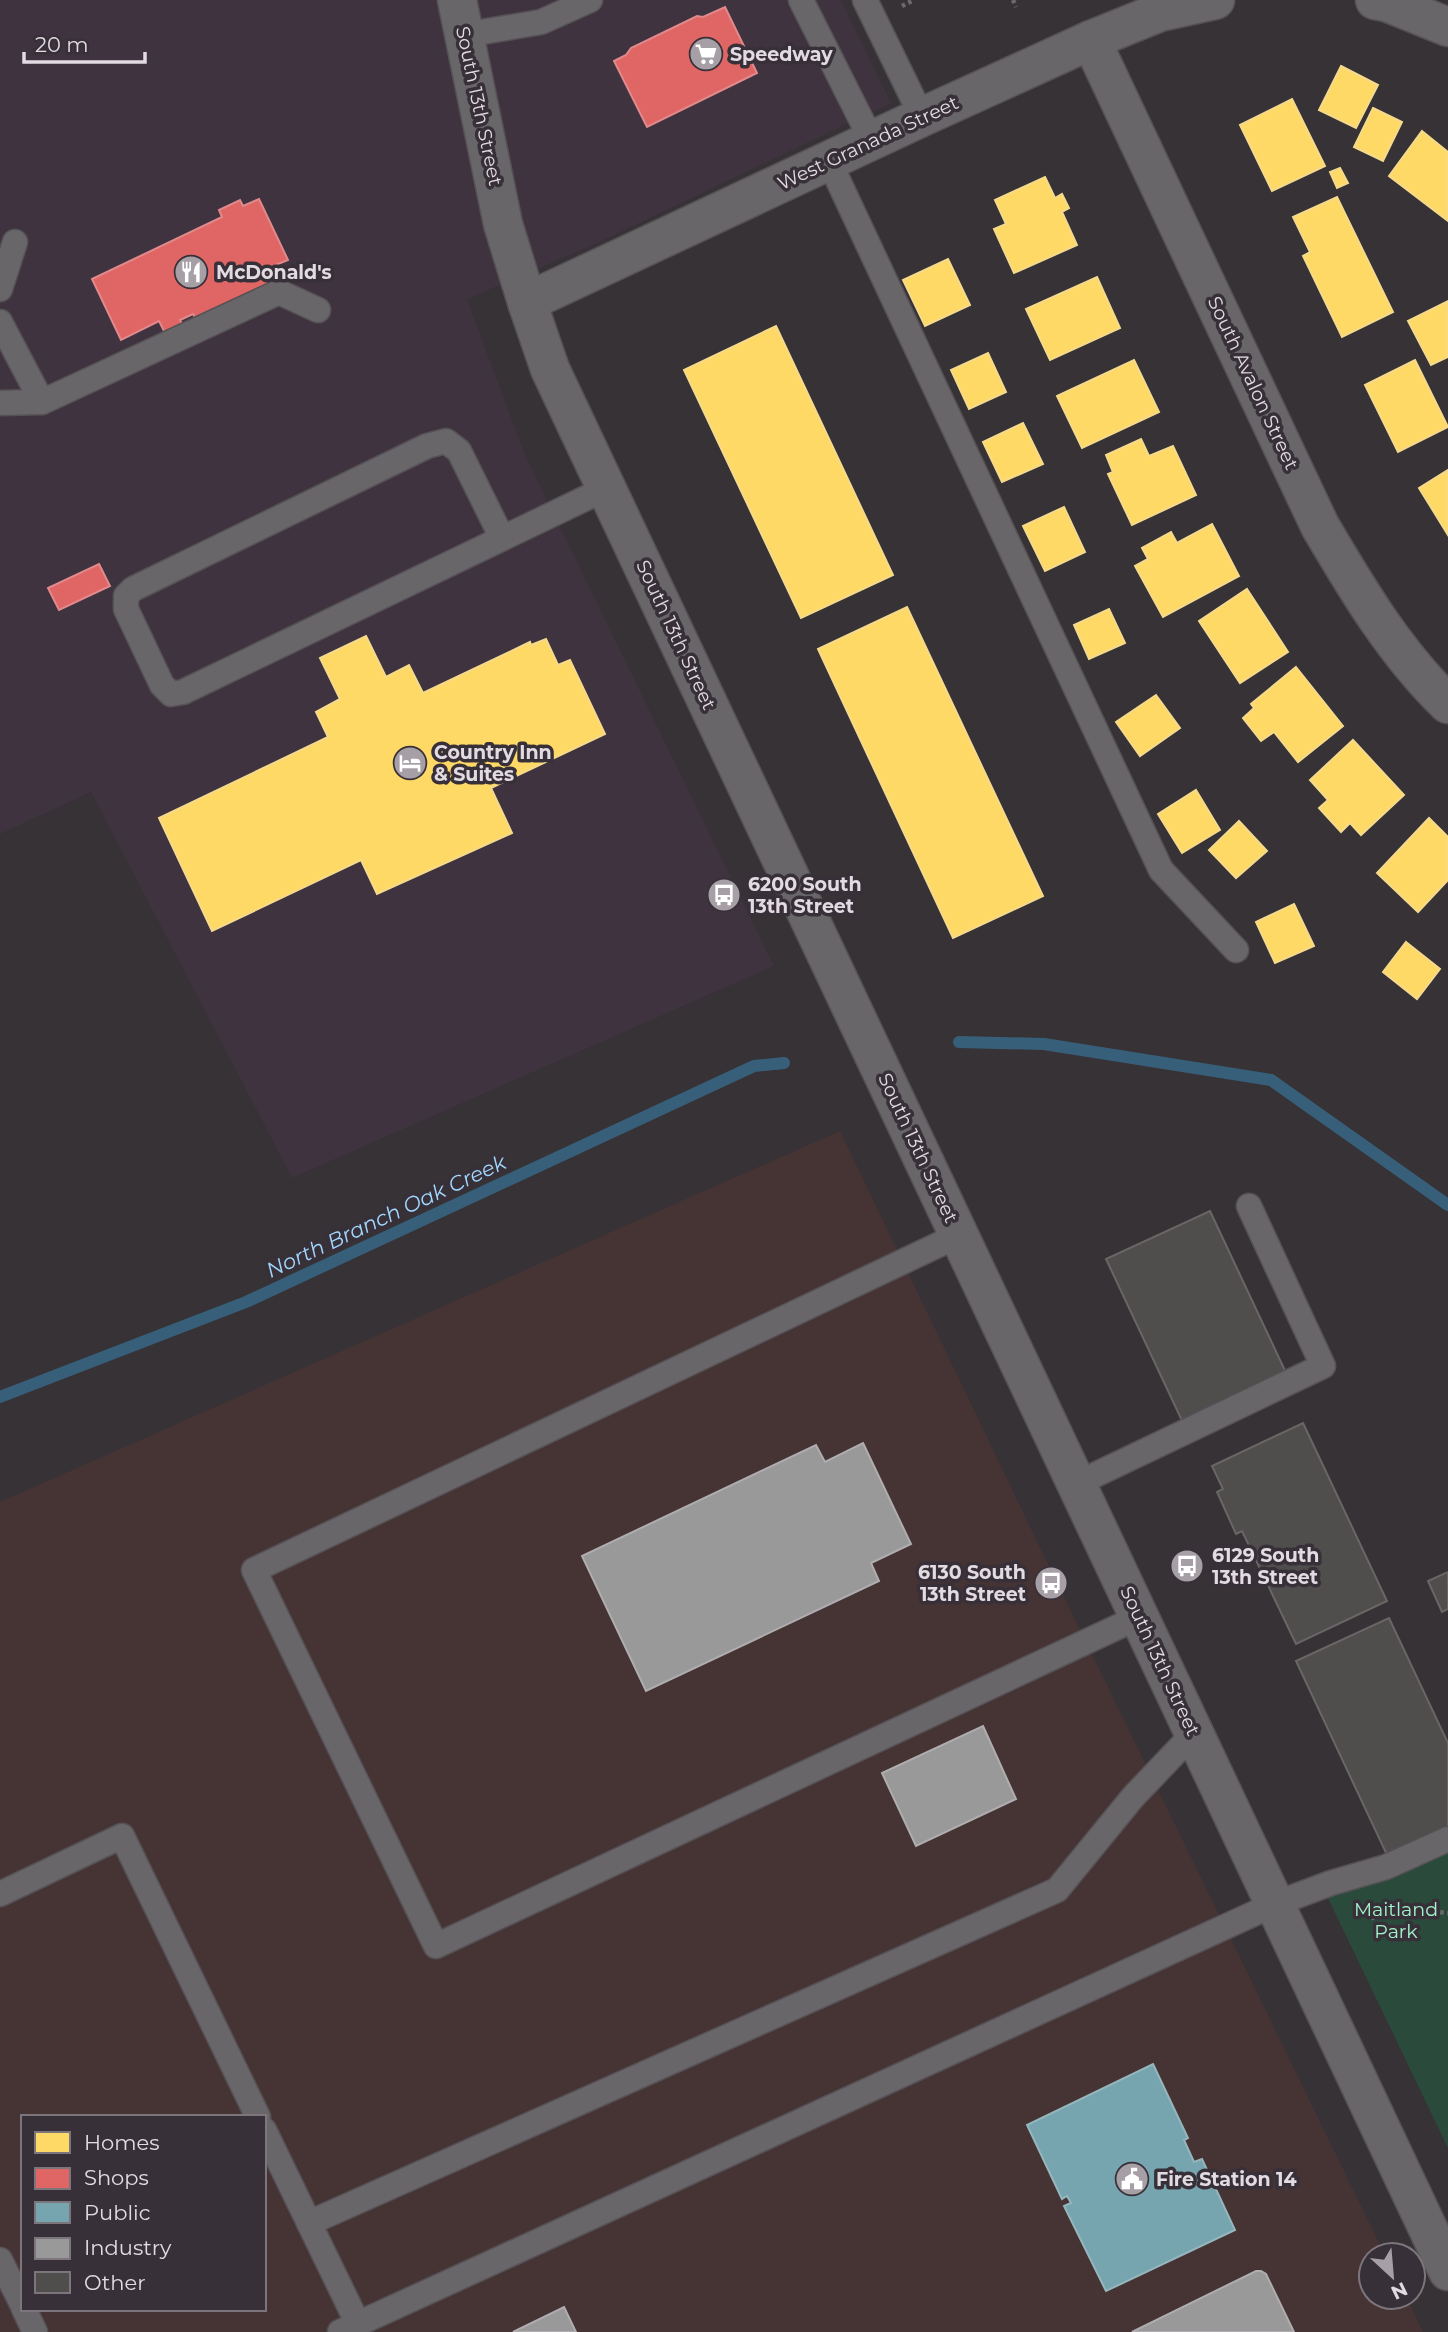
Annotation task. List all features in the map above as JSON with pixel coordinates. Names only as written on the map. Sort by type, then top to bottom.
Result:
[{"type":"street","name":"West Granada Street","points":[[527,302],[1091,40],[1158,6],[1215,0]]},
{"type":"street","points":[[1375,0],[1448,27]]},
{"type":"street","name":"South 13th Street","points":[[461,18],[503,224],[550,369],[1448,2271]]},
{"type":"street","name":"South Avalon Street","points":[[1091,40],[1321,526],[1365,602],[1448,704]]},
{"type":"lane","points":[[461,18],[541,22],[590,0]]},
{"type":"lane","points":[[801,0],[872,141]]},
{"type":"lane","points":[[865,0],[922,117]]},
{"type":"lane","points":[[829,162],[1161,870],[1236,950]]},
{"type":"lane","points":[[0,289],[15,242]]},
{"type":"lane","points":[[0,403],[42,402],[279,292],[318,310]]},
{"type":"lane","points":[[0,322],[42,402]]},
{"type":"lane","points":[[502,538],[459,451],[446,441],[427,446],[133,589],[125,596],[126,609],[162,685],[171,694],[183,692],[607,488]]},
{"type":"lane","points":[[1076,1484],[1323,1366],[1249,1206]]},
{"type":"lane","points":[[959,1235],[254,1570],[436,1946],[1139,1617]]},
{"type":"lane","points":[[309,2223],[1057,1890],[1133,1797],[1194,1733]]},
{"type":"lane","points":[[0,1894],[122,1836],[257,2115]]},
{"type":"lane","points":[[266,2134],[309,2223],[349,2328],[1275,1904],[1331,1883],[1386,1867],[1448,1839]]},
{"type":"lane","points":[[0,2260],[21,2304]]},
{"type":"lane","points":[[24,2311],[35,2332]]},
{"type":"path","points":[[1013,0],[1016,7]]},
{"type":"path","points":[[1371,1918],[1420,1910],[1448,1913]]},
{"type":"shaded area","points":[[0,0],[841,0],[891,103],[595,244],[467,299],[525,455],[774,966],[292,1178],[91,792],[0,834]]},
{"type":"shaded area","points":[[840,1131],[1378,2241],[1357,2241],[1357,2311],[1413,2311],[1423,2332],[0,2332],[0,1502]]},
{"type":"green space","name":"Maitland Park","points":[[1448,1839],[1448,2148],[1327,1896]]},
{"type":"building: Homes","points":[[1341,66],[1378,85],[1356,128],[1319,110]]},
{"type":"building: Homes","points":[[1292,99],[1325,166],[1272,191],[1240,125]]},
{"type":"building: Homes","points":[[1373,108],[1402,122],[1383,161],[1354,147]]},
{"type":"building: Homes","points":[[1422,131],[1448,152],[1448,221],[1389,176]]},
{"type":"building: Homes","points":[[1340,168],[1348,183],[1337,188],[1330,172]]},
{"type":"building: Homes","points":[[1045,177],[1055,198],[1062,194],[1069,208],[1062,212],[1077,245],[1014,273],[994,229],[1006,224],[995,200]]},
{"type":"building: Homes","points":[[1337,197],[1393,312],[1342,337],[1303,256],[1310,252],[1293,217]]},
{"type":"building: Homes","points":[[948,259],[970,305],[925,326],[903,280]]},
{"type":"building: Homes","points":[[1097,277],[1120,328],[1050,360],[1026,309]]},
{"type":"building: Homes","points":[[1448,301],[1448,357],[1431,365],[1408,321]]},
{"type":"building: Homes","points":[[776,326],[893,575],[801,618],[684,370]]},
{"type":"building: Homes","points":[[988,353],[1006,392],[969,409],[951,370]]},
{"type":"building: Homes","points":[[1134,360],[1159,412],[1082,448],[1057,396]]},
{"type":"building: Homes","points":[[1415,360],[1448,427],[1398,452],[1365,385]]},
{"type":"building: Homes","points":[[1023,423],[1043,464],[1002,482],[983,442]]},
{"type":"building: Homes","points":[[1141,439],[1149,456],[1173,446],[1196,495],[1132,525],[1108,474],[1113,472],[1106,455]]},
{"type":"building: Homes","points":[[1448,470],[1448,535],[1419,488]]},
{"type":"building: Homes","points":[[1064,507],[1085,552],[1045,571],[1023,526]]},
{"type":"building: Homes","points":[[1212,524],[1239,576],[1163,617],[1135,566],[1148,559],[1142,548],[1171,532],[1177,543]]},
{"type":"building: Homes","points":[[1247,589],[1288,652],[1240,683],[1199,621]]},
{"type":"building: Homes","points":[[907,607],[1043,896],[953,938],[818,649]]},
{"type":"building: Homes","points":[[1109,609],[1125,643],[1089,659],[1074,625]]},
{"type":"building: Homes","name":"Country Inn & Suites","points":[[366,636],[386,677],[409,665],[423,693],[530,642],[531,645],[546,639],[558,665],[570,660],[605,734],[491,788],[512,833],[377,894],[361,860],[212,931],[159,818],[328,737],[316,712],[340,699],[320,658]]},
{"type":"building: Homes","points":[[1296,667],[1343,726],[1298,762],[1274,732],[1261,741],[1243,718],[1254,708],[1251,704]]},
{"type":"building: Homes","points":[[1156,695],[1180,728],[1140,756],[1116,722]]},
{"type":"building: Homes","points":[[1353,740],[1404,795],[1361,835],[1350,823],[1341,832],[1319,808],[1328,800],[1310,780]]},
{"type":"building: Homes","points":[[1196,790],[1220,830],[1182,853],[1158,814]]},
{"type":"building: Homes","points":[[1429,818],[1448,837],[1448,880],[1418,912],[1377,873]]},
{"type":"building: Homes","points":[[1239,821],[1267,851],[1236,878],[1209,850]]},
{"type":"building: Homes","points":[[1294,904],[1314,946],[1275,963],[1256,922]]},
{"type":"building: Homes","points":[[1406,942],[1440,969],[1417,999],[1383,972]]},
{"type":"building: Shops","points":[[725,7],[757,73],[647,127],[614,61],[626,55],[631,48],[697,16],[703,17]]},
{"type":"building: Shops","name":"McDonald's","points":[[259,199],[288,260],[273,266],[280,279],[196,319],[193,314],[180,320],[185,329],[167,337],[159,321],[121,340],[92,279],[222,217],[219,210],[240,200],[243,206]]},
{"type":"building: Shops","points":[[99,564],[110,586],[59,610],[48,588]]},
{"type":"building: Public","name":"Fire Station 14","points":[[1153,2064],[1188,2138],[1184,2140],[1194,2162],[1202,2159],[1235,2230],[1106,2291],[1064,2206],[1071,2203],[1067,2196],[1062,2199],[1027,2125]]},
{"type":"building: Industry","points":[[863,1443],[911,1544],[871,1563],[879,1581],[646,1691],[582,1556],[816,1445],[825,1462]]},
{"type":"building: Industry","points":[[983,1726],[1016,1799],[916,1846],[882,1773]]},
{"type":"building: Industry","points":[[1256,2271],[1266,2274],[1294,2332],[1132,2332]]},
{"type":"building: Industry","points":[[564,2307],[576,2332],[513,2332]]},
{"type":"building: Other","points":[[1210,1211],[1288,1377],[1184,1425],[1106,1259]]},
{"type":"building: Other","points":[[1303,1423],[1387,1601],[1296,1644],[1242,1531],[1236,1534],[1217,1492],[1223,1489],[1212,1466]]},
{"type":"building: Other","points":[[1448,1572],[1448,1609],[1442,1612],[1428,1581]]},
{"type":"building: Other","points":[[1389,1618],[1448,1743],[1448,1826],[1387,1855],[1296,1661]]},
{"type":"waterway","name":"North Branch Oak Creek","points":[[959,1042],[1044,1044],[1271,1080],[1448,1205]]},
{"type":"waterway","name":"North Branch Oak Creek","points":[[0,1397],[246,1302],[754,1066],[784,1063]]},
{"type":"place","name":"Speedway","points":[[706,54]]},
{"type":"place","name":"McDonald's","points":[[191,272]]},
{"type":"place","name":"Country Inn & Suites","points":[[410,763]]},
{"type":"place","name":"6200 South 13th Street","points":[[724,895]]},
{"type":"place","name":"6129 South 13th Street","points":[[1187,1566]]},
{"type":"place","name":"6130 South 13th Street","points":[[1051,1583]]},
{"type":"place","name":"Fire Station 14","points":[[1132,2179]]}]
